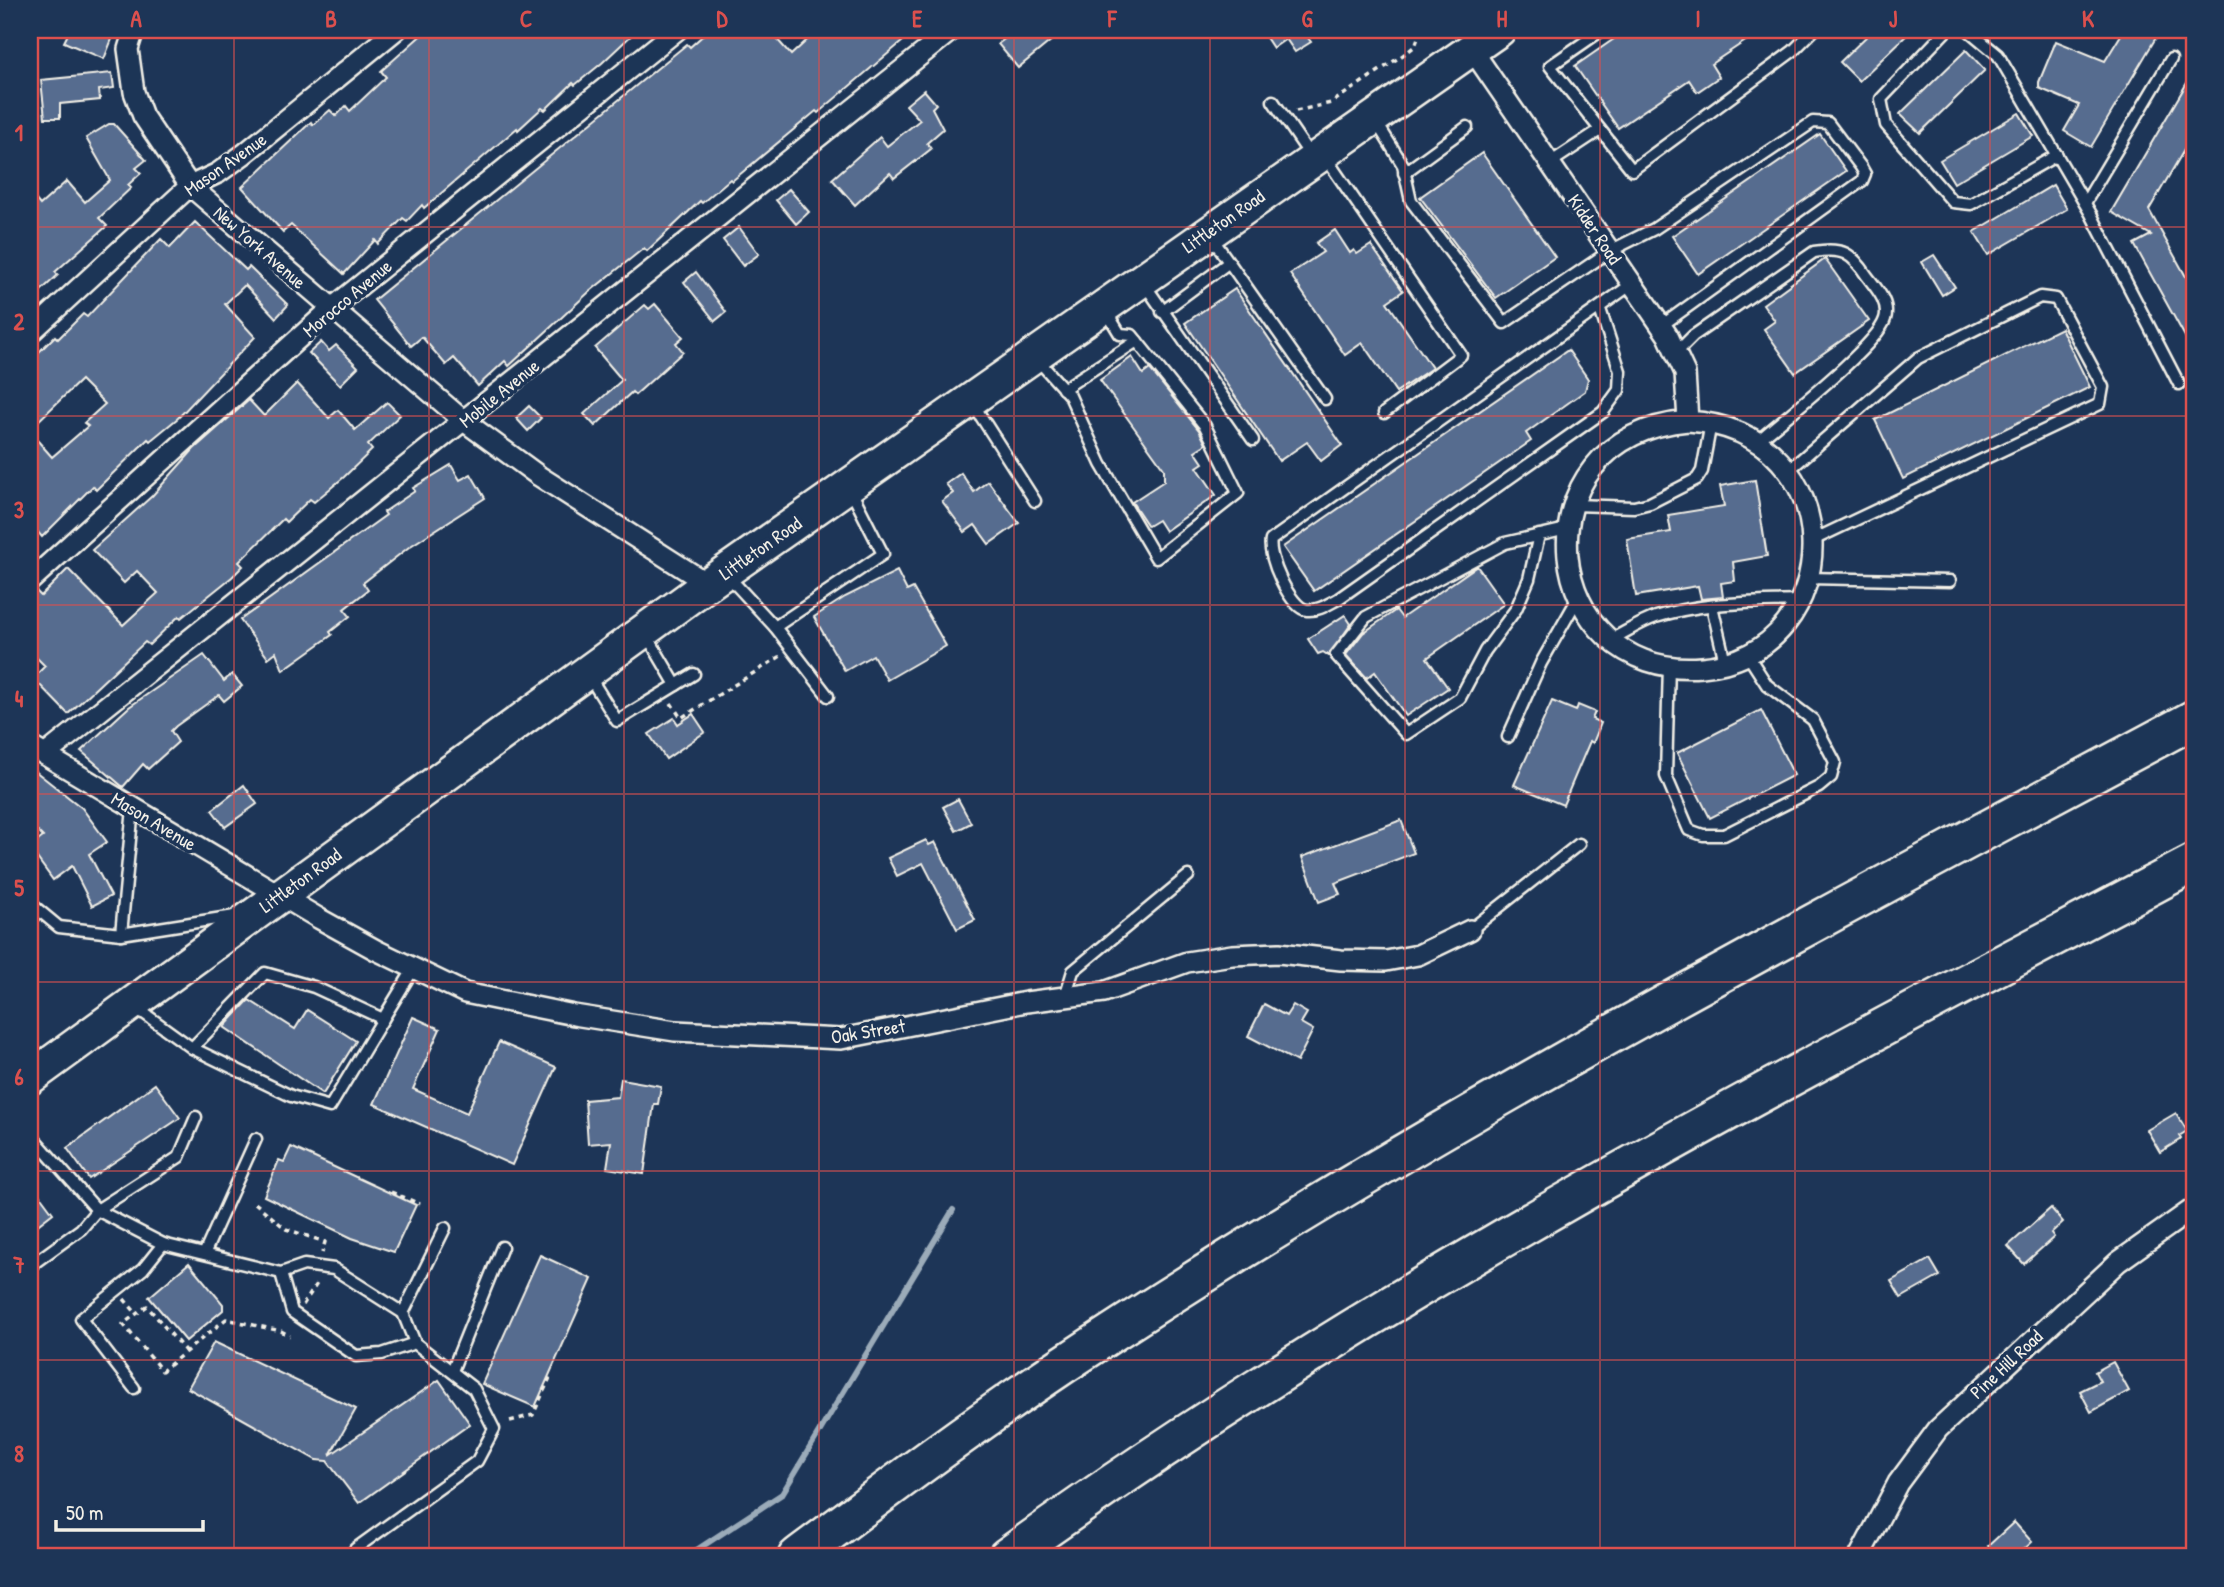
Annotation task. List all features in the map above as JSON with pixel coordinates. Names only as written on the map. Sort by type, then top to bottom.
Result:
[{"type":"highway","points":[[797,1557],[1062,1366],[1282,1227],[1521,1083],[2194,719]]},
{"type":"highway","points":[[1007,1557],[1184,1437],[1491,1245],[1957,987],[2194,863]]},
{"type":"main road","name":"Littleton Road","points":[[30,1078],[716,578],[1486,36]]},
{"type":"street","name":"New York Avenue","points":[[134,30],[128,49],[129,72],[143,116],[190,186],[464,421],[539,476],[716,578]]},
{"type":"street","name":"Mason Avenue","points":[[30,333],[190,186],[218,173],[244,154],[396,30]]},
{"type":"street","name":"Morocco Avenue","points":[[30,581],[331,309],[677,30]]},
{"type":"street","name":"Mobile Avenue","points":[[37,751],[464,421],[951,30]]},
{"type":"street","name":"Kidder Road","points":[[1486,36],[1550,163],[1676,352],[1685,373],[1688,421]]},
{"type":"street","points":[[1688,421],[1711,423],[1758,441],[1789,470],[1804,496],[1813,540],[1808,578],[1799,601],[1783,625],[1746,653],[1703,667],[1669,665],[1635,655],[1612,639],[1593,620],[1579,598],[1568,564],[1567,529],[1573,505],[1595,465],[1621,441],[1653,426],[1688,421]]},
{"type":"street","name":"Mason Avenue","points":[[37,751],[133,808],[267,904]]},
{"type":"street","name":"Oak Street","points":[[267,904],[465,993],[573,1015],[675,1031],[841,1039],[991,1008],[1104,992],[1187,962],[1232,955],[1279,953],[1341,960],[1386,961],[1418,955],[1470,930]]},
{"type":"street","name":"Pine Hill Road","points":[[1859,1557],[1910,1464],[1938,1429],[2118,1262],[2194,1208]]},
{"type":"lane","points":[[1602,30],[1549,66],[1632,170],[1793,51],[1814,30]]},
{"type":"lane","points":[[1947,30],[1881,99],[1886,125],[1952,202],[1971,204],[2057,155]]},
{"type":"lane","points":[[1968,30],[1998,55],[2085,203],[2179,384]]},
{"type":"lane","points":[[2085,203],[2171,59]]},
{"type":"lane","points":[[1273,101],[1317,155],[1461,355],[1384,413]]},
{"type":"lane","points":[[1372,117],[1403,165],[1411,201],[1504,324],[1610,251],[1654,229],[1813,121],[1828,123],[1861,167],[1865,174],[1862,181],[1661,326]]},
{"type":"lane","points":[[1405,173],[1467,127]]},
{"type":"lane","points":[[1550,163],[1600,130]]},
{"type":"lane","points":[[1208,232],[1325,399]]},
{"type":"lane","points":[[1676,352],[1693,336],[1814,252],[1834,249],[1854,257],[1885,301],[1886,317],[1874,340],[1758,441]]},
{"type":"lane","points":[[1162,312],[1228,263]]},
{"type":"lane","points":[[1141,279],[1253,440]]},
{"type":"lane","points":[[1600,309],[1620,371],[1619,390],[1603,412],[1338,599],[1320,609],[1306,610],[1298,606],[1271,562],[1271,540],[1632,284]]},
{"type":"lane","points":[[1789,470],[1918,358],[2040,297],[2056,299],[2103,387],[2100,404],[1813,540]]},
{"type":"lane","points":[[1033,355],[1063,389],[1101,464],[1156,558],[1238,493],[1205,426],[1132,335],[1120,334],[1102,306]]},
{"type":"lane","points":[[1063,389],[1137,341]]},
{"type":"lane","points":[[970,399],[1035,501]]},
{"type":"lane","points":[[1573,505],[1634,507],[1650,503],[1697,480],[1702,471],[1711,423]]},
{"type":"lane","points":[[775,627],[883,554],[849,485]]},
{"type":"lane","points":[[1539,535],[1529,579],[1516,609],[1485,651],[1460,698],[1406,734],[1336,655],[1366,617],[1505,543],[1539,535],[1567,529]]},
{"type":"lane","points":[[716,578],[775,627],[828,696]]},
{"type":"lane","points":[[1808,578],[1950,581]]},
{"type":"lane","points":[[1508,737],[1541,663],[1579,598]]},
{"type":"lane","points":[[1612,639],[1653,618],[1712,606],[1799,601]]},
{"type":"lane","points":[[1712,606],[1725,662]]},
{"type":"lane","points":[[643,631],[676,685]]},
{"type":"lane","points":[[1669,665],[1666,776],[1689,830],[1703,835],[1724,835],[1819,787],[1830,777],[1835,762],[1813,720],[1767,685],[1746,653]]},
{"type":"lane","points":[[587,672],[617,721],[694,674]]},
{"type":"lane","points":[[121,934],[133,808]]},
{"type":"lane","points":[[1470,930],[1579,844]]},
{"type":"lane","points":[[1065,997],[1073,971],[1188,876]]},
{"type":"lane","points":[[30,903],[59,927],[121,934],[267,904]]},
{"type":"lane","points":[[131,1004],[192,1048],[291,1096],[330,1107],[414,968]]},
{"type":"lane","points":[[192,1048],[265,973],[314,987],[383,1019]]},
{"type":"lane","points":[[30,1266],[80,1229],[97,1209],[179,1157],[196,1117]]},
{"type":"lane","points":[[30,1134],[97,1209],[163,1244],[205,1252],[281,1273],[304,1265],[334,1269],[403,1314],[415,1343],[474,1389],[494,1429],[477,1461],[355,1549]]},
{"type":"lane","points":[[205,1252],[256,1139]]},
{"type":"lane","points":[[403,1314],[445,1228]]},
{"type":"lane","points":[[134,1388],[80,1319],[143,1269],[163,1244]]},
{"type":"lane","points":[[452,1371],[502,1247]]},
{"type":"lane","points":[[281,1273],[292,1312],[356,1356],[382,1354],[415,1343]]},
{"type":"path","points":[[1283,116],[1331,103],[1415,46],[1421,30]]},
{"type":"path","points":[[664,692],[681,718],[792,649]]},
{"type":"path","points":[[391,1192],[420,1204]]},
{"type":"path","points":[[255,1203],[286,1229],[325,1242],[322,1253]]},
{"type":"path","points":[[301,1309],[321,1277]]},
{"type":"path","points":[[186,1352],[147,1306],[123,1324],[162,1371],[186,1352],[226,1319],[281,1331],[289,1336]]},
{"type":"path","points":[[510,1421],[533,1415],[552,1373]]},
{"type":"building","points":[[70,30],[90,30],[112,39],[104,59],[64,42]]},
{"type":"building","points":[[427,30],[534,30],[539,35],[546,30],[637,30],[602,63],[575,85],[573,83],[545,110],[542,108],[518,130],[517,128],[424,208],[422,205],[407,221],[403,218],[378,244],[375,240],[344,274],[291,225],[283,232],[242,187],[311,122],[313,125],[330,110],[336,116],[346,106],[350,111],[386,77],[381,71]]},
{"type":"building","points":[[709,30],[769,30],[791,55],[818,30],[916,30],[818,113],[816,111],[732,181],[730,179],[702,203],[700,201],[647,251],[644,248],[588,293],[509,366],[505,361],[478,386],[454,358],[446,365],[422,337],[411,346],[374,300],[687,44],[690,47]]},
{"type":"building","points":[[1016,30],[1064,30],[1018,68],[998,44]]},
{"type":"building","points":[[1261,30],[1302,30],[1311,42],[1295,52],[1286,39],[1273,48]]},
{"type":"building","points":[[1627,30],[1762,30],[1711,64],[1719,77],[1697,92],[1689,80],[1618,128],[1575,66]]},
{"type":"building","points":[[1873,30],[1912,30],[1859,81],[1840,62]]},
{"type":"building","points":[[2124,30],[2146,30],[2157,36],[2091,147],[2064,131],[2079,105],[2039,88],[2039,82],[2056,41],[2105,61]]},
{"type":"building","points":[[1966,50],[1985,70],[1920,133],[1900,114]]},
{"type":"building","points":[[2194,71],[2194,133],[2149,210],[2194,291],[2194,353],[2134,244],[2151,235],[2111,212]]},
{"type":"building","points":[[112,73],[114,88],[99,90],[100,100],[60,104],[60,118],[45,118],[41,80]]},
{"type":"building","points":[[924,90],[936,104],[932,108],[943,129],[927,143],[931,149],[894,178],[890,173],[855,205],[832,179],[880,137],[887,146],[920,120],[906,105]]},
{"type":"building","points":[[2019,113],[2033,136],[1954,183],[1940,160]]},
{"type":"building","points":[[109,124],[114,124],[146,160],[136,168],[141,173],[128,185],[131,188],[99,218],[107,226],[55,272],[58,275],[30,301],[30,193],[40,205],[67,181],[85,202],[110,180],[86,138]]},
{"type":"building","points":[[1820,134],[1846,171],[1698,274],[1672,236]]},
{"type":"building","points":[[1482,153],[1555,257],[1496,298],[1420,197]]},
{"type":"building","points":[[2053,185],[2067,209],[1988,255],[1974,232]]},
{"type":"building","points":[[789,189],[809,212],[796,224],[776,200]]},
{"type":"building","points":[[195,222],[246,270],[249,267],[288,305],[276,318],[245,285],[225,304],[255,337],[178,418],[150,441],[148,439],[96,490],[93,486],[42,537],[30,523],[30,432],[52,457],[88,426],[84,423],[105,404],[81,380],[30,429],[30,361],[55,336],[58,339],[83,314],[87,317],[161,239],[170,248]]},
{"type":"building","points":[[739,227],[759,254],[743,266],[723,240]]},
{"type":"building","points":[[1335,230],[1350,253],[1354,250],[1357,254],[1371,245],[1403,291],[1387,302],[1432,368],[1396,392],[1362,343],[1345,355],[1290,274],[1323,252],[1316,243]]},
{"type":"building","points":[[1934,255],[1955,287],[1942,295],[1922,262]]},
{"type":"building","points":[[1825,259],[1869,321],[1795,373],[1764,329],[1775,321],[1763,304]]},
{"type":"building","points":[[696,272],[726,312],[715,321],[684,282]]},
{"type":"building","points":[[1235,289],[1342,445],[1321,461],[1307,442],[1279,461],[1185,323]]},
{"type":"building","points":[[655,304],[683,337],[676,343],[683,352],[635,395],[632,392],[595,426],[584,414],[622,380],[595,348],[645,305],[649,309]]},
{"type":"building","points":[[2061,328],[2090,387],[1903,479],[1875,420]]},
{"type":"building","points":[[321,342],[329,351],[336,345],[358,367],[340,385],[309,353]]},
{"type":"building","points":[[1568,350],[1588,379],[1585,391],[1526,433],[1531,441],[1314,591],[1283,547]]},
{"type":"building","points":[[1132,357],[1143,374],[1150,369],[1199,430],[1206,444],[1195,451],[1203,463],[1197,467],[1216,495],[1165,531],[1158,520],[1148,526],[1132,502],[1164,481],[1164,469],[1100,380]]},
{"type":"building","points":[[297,383],[329,418],[338,410],[355,430],[387,402],[400,415],[368,445],[372,450],[344,477],[314,502],[310,499],[286,522],[283,519],[239,562],[243,566],[232,577],[181,618],[179,616],[149,645],[145,642],[68,714],[33,678],[45,666],[30,651],[30,593],[36,591],[41,596],[68,569],[123,625],[158,593],[137,571],[124,583],[92,550],[152,496],[194,449],[249,400],[264,416]]},
{"type":"building","points":[[529,406],[541,418],[528,431],[516,418]]},
{"type":"building","points":[[451,465],[460,480],[471,474],[485,498],[409,547],[363,583],[368,590],[344,609],[350,616],[330,632],[332,635],[283,670],[276,652],[268,658],[240,620],[386,515],[384,512],[415,491],[413,488]]},
{"type":"building","points":[[961,473],[974,492],[988,481],[1019,523],[989,544],[975,525],[965,532],[942,501],[953,493],[946,484]]},
{"type":"building","points":[[1755,480],[1767,556],[1733,562],[1735,581],[1721,583],[1723,597],[1701,599],[1698,586],[1636,596],[1627,539],[1671,532],[1668,515],[1724,506],[1720,486]]},
{"type":"building","points":[[1477,566],[1504,604],[1427,658],[1448,688],[1406,716],[1375,672],[1367,678],[1346,655],[1363,633],[1396,610],[1402,618]]},
{"type":"building","points":[[897,571],[907,591],[913,588],[946,646],[887,680],[873,655],[845,671],[814,617],[845,597]]},
{"type":"building","points":[[1345,615],[1351,624],[1329,656],[1323,652],[1318,654],[1308,639]]},
{"type":"building","points":[[204,655],[224,681],[232,674],[242,686],[224,701],[219,695],[176,726],[171,731],[178,742],[148,769],[143,764],[123,787],[81,751],[129,707]]},
{"type":"building","points":[[1552,701],[1576,711],[1578,705],[1595,712],[1592,719],[1601,723],[1593,743],[1590,741],[1563,805],[1514,785]]},
{"type":"building","points":[[1761,710],[1794,775],[1710,818],[1677,753]]},
{"type":"building","points":[[693,714],[705,732],[666,759],[649,734],[674,718],[678,724]]},
{"type":"building","points":[[30,767],[82,808],[107,842],[89,854],[111,896],[92,906],[72,866],[53,880],[32,851],[36,847],[34,844],[43,837],[30,824]]},
{"type":"building","points":[[244,785],[257,804],[225,827],[212,810]]},
{"type":"building","points":[[958,799],[971,823],[956,831],[943,807]]},
{"type":"building","points":[[1401,820],[1414,853],[1335,883],[1340,894],[1319,902],[1302,857]]},
{"type":"building","points":[[926,840],[929,845],[935,842],[975,920],[957,929],[923,863],[897,876],[888,858]]},
{"type":"building","points":[[249,1000],[295,1029],[307,1010],[356,1041],[323,1094],[224,1027]]},
{"type":"building","points":[[1264,1004],[1286,1016],[1293,1005],[1307,1013],[1301,1023],[1313,1030],[1297,1062],[1248,1036]]},
{"type":"building","points":[[413,1017],[440,1029],[413,1089],[467,1113],[499,1042],[556,1067],[512,1165],[374,1104]]},
{"type":"building","points":[[621,1079],[661,1086],[658,1104],[654,1104],[644,1174],[607,1168],[611,1142],[588,1144],[585,1100],[618,1097]]},
{"type":"building","points":[[155,1084],[180,1118],[89,1179],[67,1148]]},
{"type":"building","points":[[2176,1113],[2187,1131],[2179,1136],[2181,1139],[2160,1152],[2147,1130]]},
{"type":"building","points":[[291,1147],[416,1205],[394,1252],[352,1238],[264,1196],[279,1160],[284,1162]]},
{"type":"building","points":[[30,1182],[53,1213],[30,1231]]},
{"type":"building","points":[[2051,1208],[2063,1222],[2051,1233],[2054,1237],[2024,1264],[2008,1246]]},
{"type":"building","points":[[540,1255],[592,1279],[535,1407],[482,1384]]},
{"type":"building","points":[[1930,1259],[1940,1276],[1901,1298],[1891,1281]]},
{"type":"building","points":[[189,1263],[223,1304],[223,1310],[186,1341],[149,1297]]},
{"type":"building","points":[[214,1342],[356,1409],[330,1455],[439,1380],[470,1424],[359,1503],[327,1461],[316,1460],[188,1388]]},
{"type":"building","points":[[2113,1362],[2129,1391],[2091,1412],[2080,1391],[2100,1381],[2095,1372]]},
{"type":"building","points":[[2014,1522],[2032,1542],[2016,1557],[1998,1557],[1988,1546]]},
{"type":"waterway","points":[[686,1557],[782,1494],[953,1210]]}]
